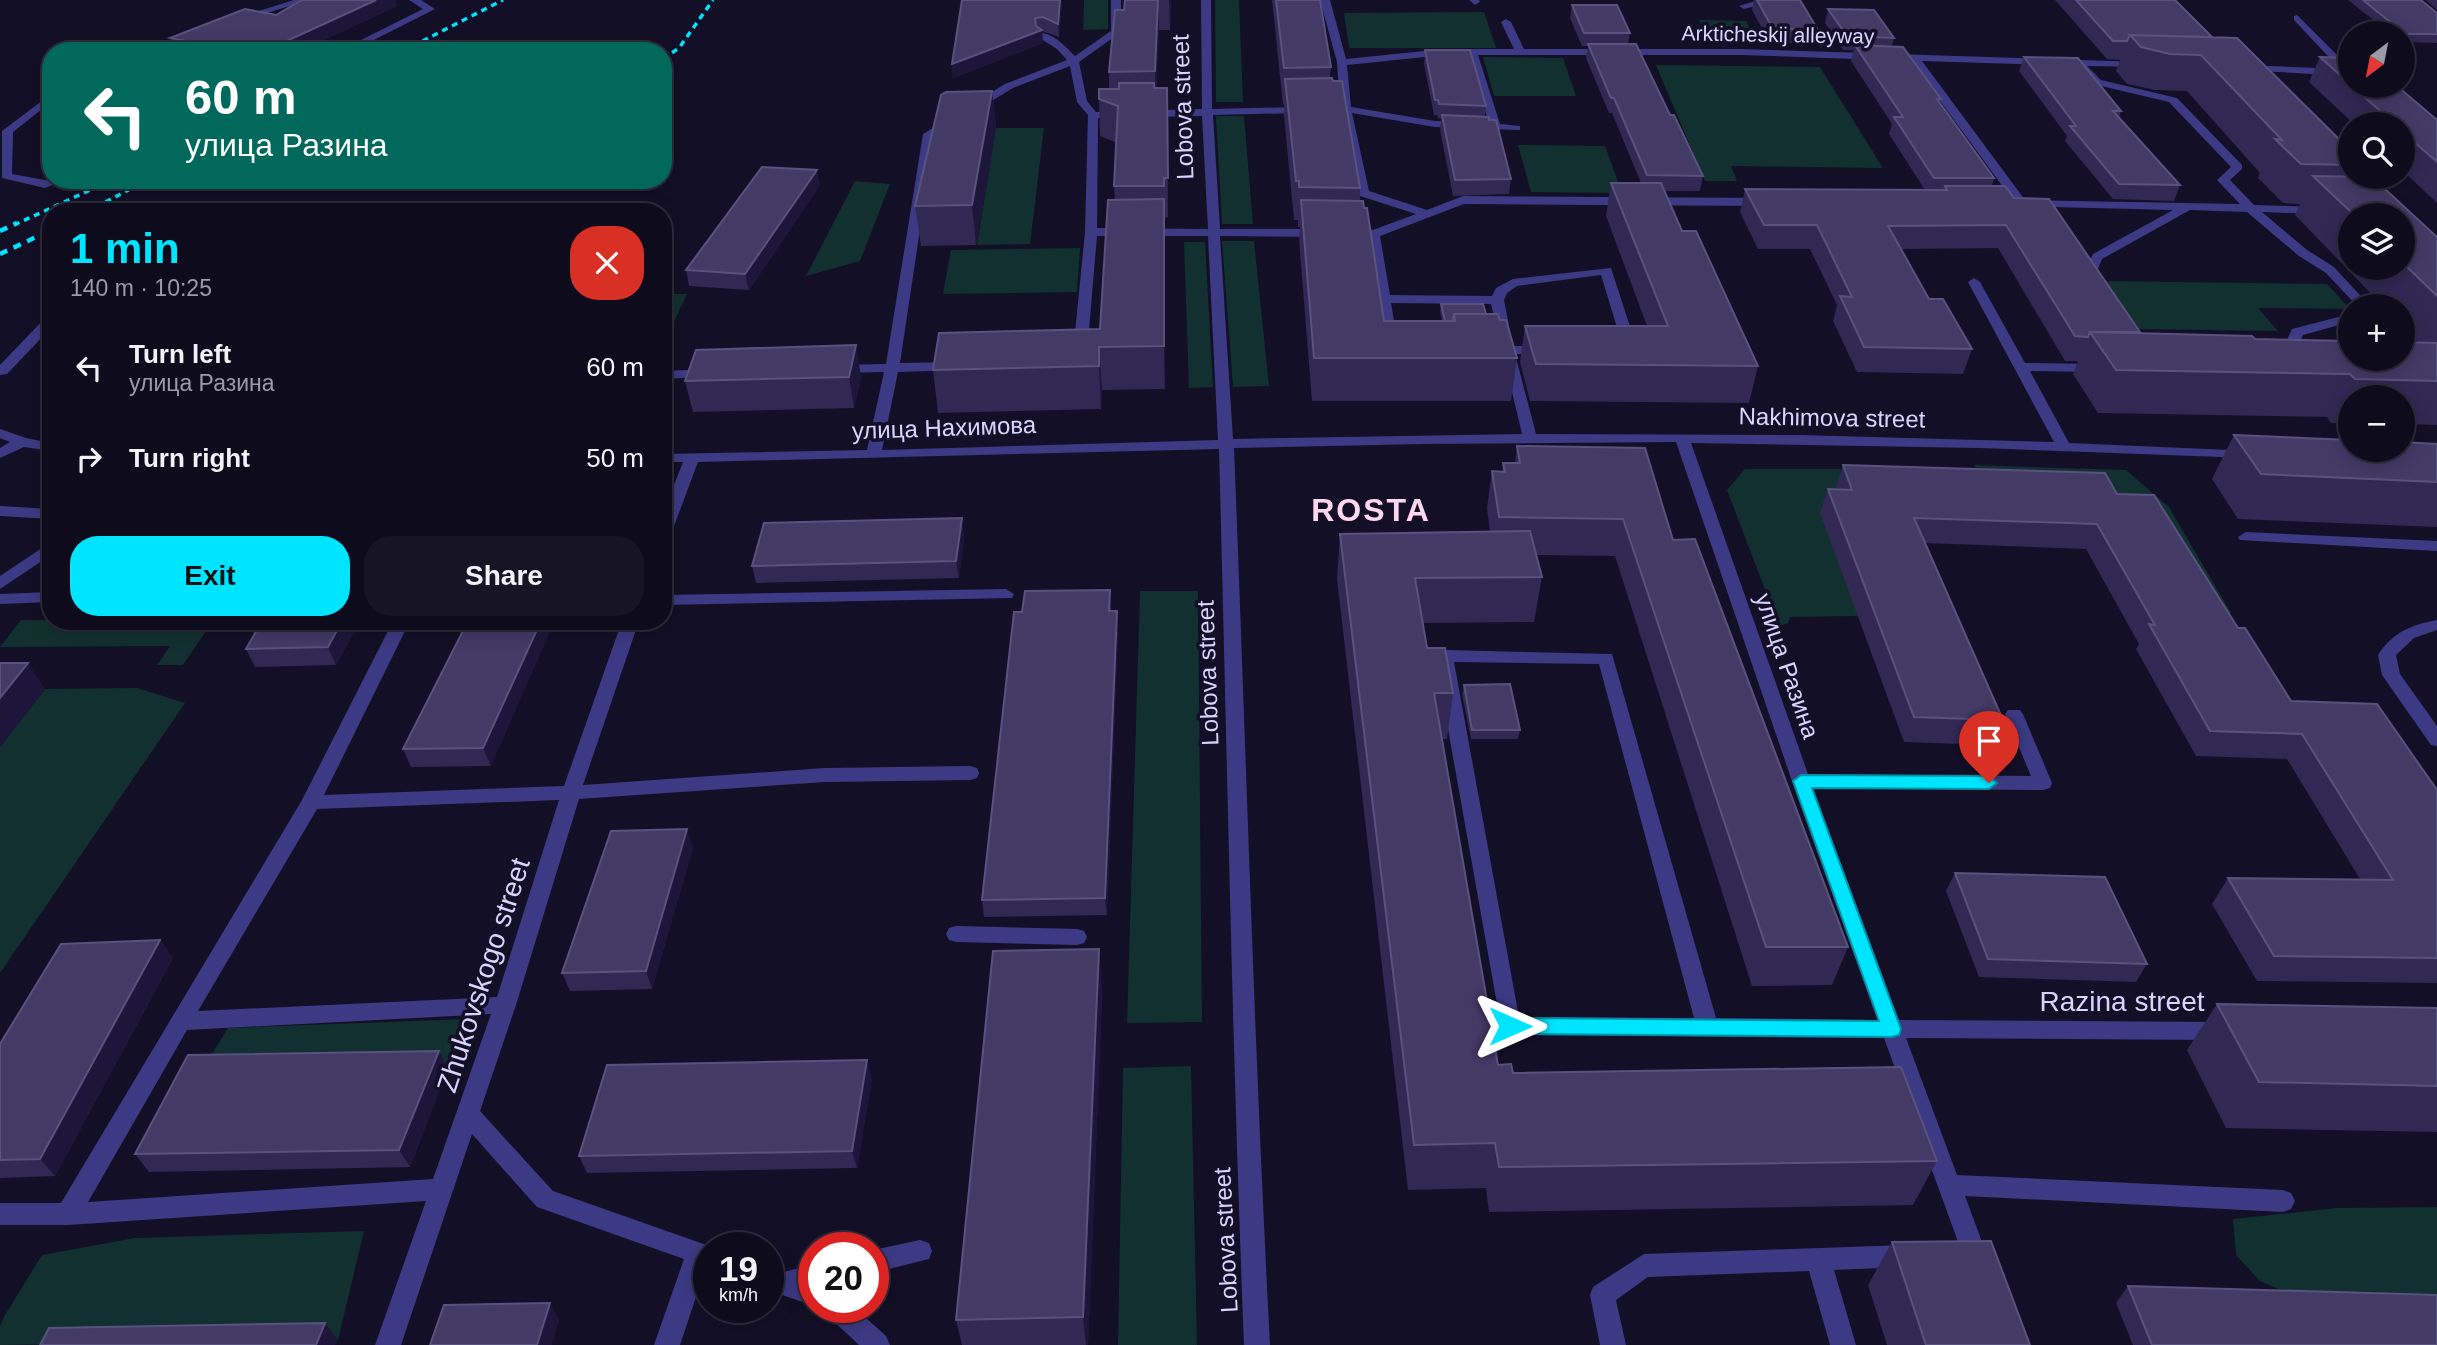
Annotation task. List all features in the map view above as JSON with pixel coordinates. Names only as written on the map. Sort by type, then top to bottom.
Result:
[{"type":"street","points":[[223,24],[304,0]]},
{"type":"street","points":[[362,42],[430,9],[414,0]]},
{"type":"street","points":[[874,453],[892,368],[929,134],[1009,86],[1074,61],[1116,32],[1116,0]]},
{"type":"street","name":"Lobova street","points":[[1206,0],[1213,231],[1226,443],[1242,904],[1244,1059],[1257,1345]]},
{"type":"street","points":[[1325,0],[1342,62],[1346,110],[1364,193],[1428,214]]},
{"type":"street","points":[[1744,6],[1773,0]]},
{"type":"street","points":[[2248,78],[2237,68],[2349,73],[2297,18]]},
{"type":"street","points":[[1506,22],[1520,52]]},
{"type":"street","points":[[174,42],[198,33]]},
{"type":"street","points":[[1042,35],[1061,47],[1074,61],[1082,102],[1093,115],[1091,232],[1079,363],[1066,363]]},
{"type":"street","name":"Arkticheskij alleyway","points":[[1342,62],[1444,51],[1742,52],[2155,65]]},
{"type":"street","points":[[1472,52],[1495,126]]},
{"type":"street","points":[[1914,57],[2014,203],[2334,211]]},
{"type":"street","points":[[2078,62],[2097,82],[2173,100],[2238,167],[2223,180],[2251,209],[2303,253],[2330,270],[2353,294]]},
{"type":"street","points":[[42,104],[8,131],[6,176],[42,183]]},
{"type":"street","points":[[1093,115],[1346,110],[1435,124],[1516,128]]},
{"type":"street","points":[[1091,232],[1374,233],[1463,200],[1783,202]]},
{"type":"street","points":[[2103,301],[2088,278],[2097,257],[2187,207]]},
{"type":"street","points":[[1374,233],[1391,349],[1404,349]]},
{"type":"street","points":[[1501,350],[1631,351],[1606,271],[1513,283],[1501,291],[1497,300],[1501,350],[1530,438]]},
{"type":"street","points":[[1974,282],[2064,447]]},
{"type":"street","points":[[1384,299],[1497,300]]},
{"type":"street","points":[[2282,372],[2295,372],[2286,356],[2297,332],[2338,321]]},
{"type":"street","points":[[1,376],[42,330]]},
{"type":"street","points":[[825,370],[973,366]]},
{"type":"street","points":[[2021,368],[2110,368]]},
{"type":"street","points":[[672,375],[717,373]]},
{"type":"street","points":[[0,433],[22,442],[42,445]]},
{"type":"street","name":"Nakhimova street","points":[[1226,443],[1682,438],[2257,454]]},
{"type":"street","name":"улица Разина","points":[[1682,438],[1801,781],[1984,1280]]},
{"type":"street","points":[[0,454],[22,442]]},
{"type":"street","name":"улица Нахимова","points":[[672,458],[1226,443]]},
{"type":"street","points":[[672,510],[692,458]]},
{"type":"street","points":[[0,511],[42,513]]},
{"type":"street","points":[[2246,537],[2437,546]]},
{"type":"street","points":[[0,584],[42,554]]},
{"type":"street","points":[[672,600],[1006,594]]},
{"type":"street","points":[[0,599],[42,597]]},
{"type":"street","points":[[2437,625],[2411,631],[2396,640],[2387,654],[2391,675],[2437,740]]},
{"type":"street","points":[[68,1214],[311,802],[397,630]]},
{"type":"street","name":"Zhukovskogo street","points":[[388,1345],[505,1005],[571,793],[628,630]]},
{"type":"street","name":"Razina street","points":[[1707,1026],[1606,658],[1444,656],[1510,1026],[2241,1031]]},
{"type":"street","points":[[1801,781],[2043,783],[2014,714]]},
{"type":"street","points":[[311,802],[571,793],[825,775],[970,773]]},
{"type":"street","points":[[956,934],[1077,937]]},
{"type":"street","points":[[181,1021],[505,1005]]},
{"type":"street","points":[[468,1114],[545,1199],[693,1251]]},
{"type":"street","points":[[1951,1185],[2283,1201]]},
{"type":"street","points":[[0,1214],[68,1214],[442,1189]]},
{"type":"street","points":[[889,1258],[920,1251]]},
{"type":"street","points":[[1949,1255],[1975,1254]]},
{"type":"street","points":[[1614,1345],[1602,1295],[1644,1266],[1922,1256]]},
{"type":"street","points":[[1818,1259],[1843,1345]]},
{"type":"street","points":[[667,1345],[693,1280]]},
{"type":"street","points":[[853,1323],[877,1345]]},
{"type":"green space","points":[[1084,0],[1108,0],[1108,29],[1083,30]]},
{"type":"green space","points":[[1215,0],[1239,0],[1243,102],[1216,102]]},
{"type":"green space","points":[[1484,12],[1496,48],[1349,48],[1344,13]]},
{"type":"green space","points":[[1699,20],[1746,21],[1758,43],[1709,43]]},
{"type":"green space","points":[[1483,57],[1563,58],[1576,96],[1494,96]]},
{"type":"green space","points":[[1656,65],[1820,67],[1883,168],[1731,166],[1737,181],[1705,181]]},
{"type":"green space","points":[[1216,116],[1244,116],[1253,224],[1222,224]]},
{"type":"green space","points":[[996,128],[1044,128],[1030,244],[977,245]]},
{"type":"green space","points":[[1518,145],[1605,146],[1622,193],[1531,192]]},
{"type":"green space","points":[[855,181],[890,184],[860,261],[806,276]]},
{"type":"green space","points":[[1222,241],[1254,241],[1269,386],[1233,387]]},
{"type":"green space","points":[[1184,242],[1205,242],[1213,387],[1189,388]]},
{"type":"green space","points":[[1080,248],[1077,292],[943,294],[951,250]]},
{"type":"green space","points":[[2101,281],[2327,284],[2338,296],[2338,309],[2258,308],[2278,331],[2137,329]]},
{"type":"green space","points":[[672,294],[687,294],[672,326]]},
{"type":"green space","points":[[1974,465],[2126,470],[2169,507],[2231,613],[2206,622],[2143,519],[1989,494]]},
{"type":"green space","points":[[1745,469],[1923,469],[1859,616],[1790,617],[1788,623],[1779,626],[1727,490]]},
{"type":"green space","points":[[1140,591],[1198,591],[1202,1022],[1127,1023]]},
{"type":"green space","points":[[21,620],[42,620],[42,630],[207,630],[183,665],[157,665],[170,646],[0,647]]},
{"type":"green space","points":[[137,688],[185,703],[0,973],[0,747],[45,689]]},
{"type":"green space","points":[[465,1019],[448,1068],[201,1072],[228,1028]]},
{"type":"green space","points":[[1191,1066],[1197,1345],[1118,1345],[1123,1068]]},
{"type":"green space","points":[[2437,1207],[2437,1302],[2297,1297],[2260,1281],[2236,1255],[2233,1219],[2337,1208]]},
{"type":"green space","points":[[364,1231],[338,1340],[0,1345],[0,1326],[5,1315],[42,1255],[135,1238]]},
{"type":"building","points":[[302,0],[376,0],[285,42],[190,42],[170,38],[245,9],[276,15]]},
{"type":"building","points":[[962,0],[1060,0],[1058,24],[1043,17],[1035,18],[1036,26],[1042,30],[952,64]]},
{"type":"building","points":[[1125,0],[1158,0],[1155,71],[1109,72],[1115,10],[1124,10]]},
{"type":"building","points":[[1276,0],[1320,0],[1331,67],[1284,68]]},
{"type":"building","points":[[1757,0],[1800,0],[1818,30],[1773,29]]},
{"type":"building","points":[[2076,0],[2175,0],[2212,37],[2130,35],[2127,41],[2113,41]]},
{"type":"building","points":[[2363,0],[2421,0],[2437,13],[2437,34],[2415,34],[2415,21],[2389,21]]},
{"type":"building","points":[[1572,5],[1617,5],[1630,33],[1584,33]]},
{"type":"building","points":[[1828,9],[1874,10],[1894,38],[1847,36]]},
{"type":"building","points":[[2130,35],[2237,38],[2338,138],[2338,165],[2301,164],[2275,139],[2282,140],[2201,55],[2170,54],[2141,47]]},
{"type":"building","points":[[1588,44],[1636,44],[1703,176],[1647,175]]},
{"type":"building","points":[[1855,45],[1903,47],[1994,178],[1934,178],[1894,117],[1903,117]]},
{"type":"building","points":[[1425,50],[1470,50],[1486,106],[1439,104],[1438,100],[1435,100]]},
{"type":"building","points":[[2024,57],[2078,58],[2121,111],[2113,111],[2180,185],[2119,184],[2070,126],[2076,126]]},
{"type":"building","points":[[2320,57],[2338,58],[2338,73]]},
{"type":"building","points":[[1332,78],[1333,81],[1342,81],[1360,188],[1299,187],[1299,181],[1296,181],[1285,79]]},
{"type":"building","points":[[1119,83],[1154,83],[1154,88],[1167,88],[1168,178],[1164,178],[1164,186],[1114,186],[1118,106],[1099,99],[1099,89],[1119,89]]},
{"type":"building","points":[[992,91],[972,205],[915,206],[941,95],[946,92]]},
{"type":"building","points":[[2366,98],[2411,98],[2437,120],[2437,162],[2415,143],[2415,112],[2381,112]]},
{"type":"building","points":[[1442,115],[1489,117],[1489,120],[1496,120],[1511,179],[1455,180]]},
{"type":"building","points":[[762,167],[817,170],[745,274],[686,270]]},
{"type":"building","points":[[2313,176],[2338,176],[2338,189],[2385,189],[2400,203],[2341,203]]},
{"type":"building","points":[[1611,183],[1661,183],[1682,231],[1696,231],[1758,366],[1536,364],[1525,326],[1668,326]]},
{"type":"building","points":[[1945,186],[2005,186],[2014,198],[2049,199],[2140,332],[2090,332],[2088,337],[2075,336],[2006,225],[1888,226],[1929,299],[1943,299],[1972,349],[1864,347],[1840,296],[1852,297],[1817,225],[1764,225],[1745,189],[1947,190]]},
{"type":"building","points":[[1164,199],[1164,346],[1099,347],[1099,366],[933,370],[939,333],[1100,329],[1108,200]]},
{"type":"building","points":[[1301,200],[1363,201],[1364,208],[1367,208],[1384,321],[1455,321],[1454,314],[1498,314],[1500,320],[1506,320],[1517,358],[1314,358]]},
{"type":"building","points":[[2415,217],[2437,237],[2437,296],[2415,275]]},
{"type":"building","points":[[1441,304],[1483,304],[1486,314],[1454,314],[1453,321],[1445,321]]},
{"type":"building","points":[[2090,332],[2338,341],[2338,371],[2415,371],[2415,342],[2437,343],[2437,381],[2355,379],[2350,374],[2116,370]]},
{"type":"building","points":[[856,345],[849,377],[685,381],[696,350]]},
{"type":"building","points":[[2234,435],[2338,439],[2338,462],[2415,462],[2415,443],[2437,444],[2437,482],[2261,474]]},
{"type":"building","points":[[1517,446],[1645,448],[1673,540],[1695,539],[1848,947],[1766,947],[1623,519],[1499,517],[1492,471],[1505,472],[1503,463],[1520,463]]},
{"type":"building","points":[[1843,465],[2105,473],[2117,494],[2154,495],[2238,628],[2245,628],[2291,701],[2377,704],[2437,790],[2437,958],[2274,956],[2228,878],[2393,880],[2302,734],[2210,731],[2149,624],[2155,625],[2097,524],[1914,518],[2003,720],[1914,717],[1828,489],[1852,490]]},
{"type":"building","points":[[962,518],[956,561],[752,566],[764,523]]},
{"type":"building","points":[[1530,531],[1542,577],[1415,578],[1427,648],[1445,648],[1453,693],[1434,693],[1498,1065],[1511,1064],[1513,1073],[1901,1067],[1937,1161],[1499,1167],[1495,1143],[1414,1145],[1340,534]]},
{"type":"building","points":[[1110,590],[1109,611],[1117,611],[1105,898],[982,900],[1014,612],[1022,612],[1025,591]]},
{"type":"building","points":[[257,630],[337,630],[328,647],[246,649]]},
{"type":"building","points":[[463,630],[537,630],[483,748],[403,749]]},
{"type":"building","points":[[0,663],[28,663],[0,698]]},
{"type":"building","points":[[1510,684],[1520,730],[1472,730],[1464,685]]},
{"type":"building","points":[[687,829],[646,971],[562,973],[611,831]]},
{"type":"building","points":[[1955,873],[2105,877],[2147,964],[1988,959]]},
{"type":"building","points":[[160,940],[40,1159],[0,1160],[0,1044],[61,944]]},
{"type":"building","points":[[1099,949],[1083,1317],[956,1320],[993,951]]},
{"type":"building","points":[[2217,1004],[2437,1008],[2437,1086],[2259,1082]]},
{"type":"building","points":[[439,1051],[399,1150],[135,1154],[188,1055]]},
{"type":"building","points":[[867,1060],[852,1151],[579,1156],[607,1065]]},
{"type":"building","points":[[1991,1241],[2030,1345],[1926,1345],[1892,1242]]},
{"type":"building","points":[[2128,1286],[2437,1295],[2437,1345],[2152,1345]]},
{"type":"building","points":[[550,1303],[537,1345],[430,1345],[444,1305]]},
{"type":"building","points":[[325,1323],[316,1345],[40,1345],[49,1328]]},
{"type":"railway","points":[[421,42],[503,0]]},
{"type":"railway","points":[[672,53],[679,48],[713,0]]},
{"type":"railway","points":[[62,203],[92,189]]},
{"type":"railway","points":[[103,203],[131,189]]},
{"type":"railway","points":[[14,225],[42,212]]},
{"type":"railway","points":[[0,231],[17,223]]},
{"type":"railway","points":[[0,254],[42,234]]},
{"type":"district","name":"ROSTA","points":[[1371,510]]},
{"type":"route","points":[[1510,1026],[1892,1029],[1801,781],[1989,783]]}]
